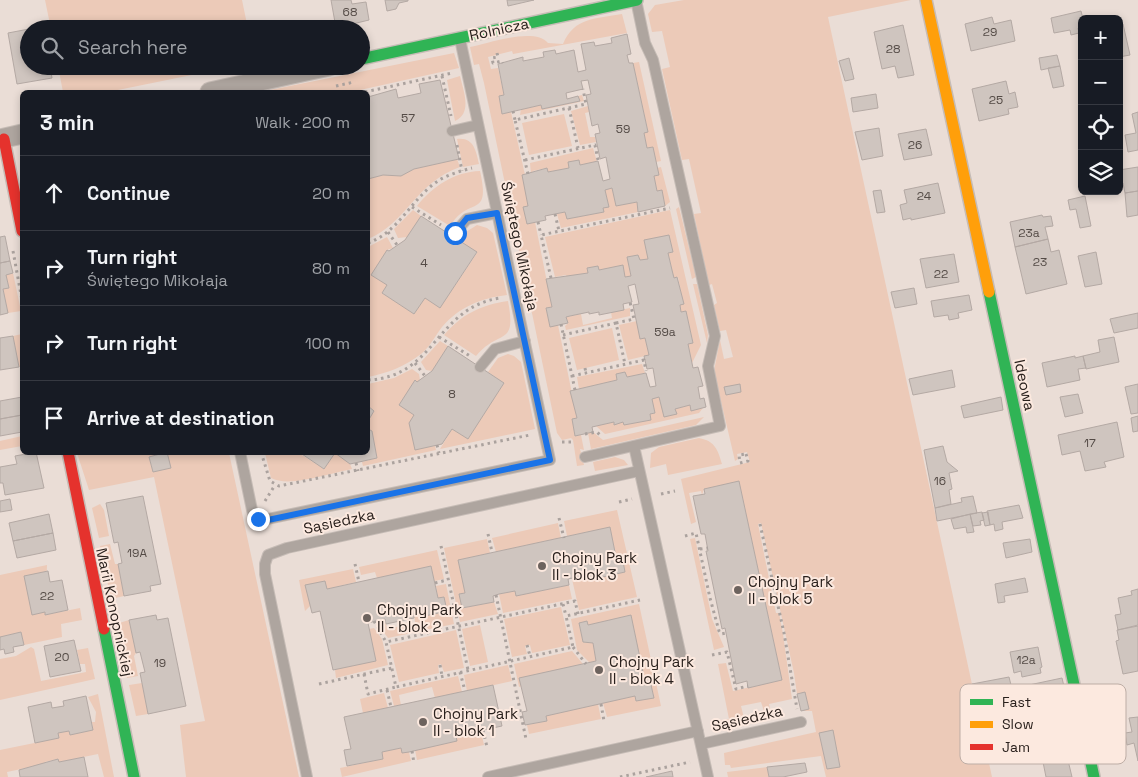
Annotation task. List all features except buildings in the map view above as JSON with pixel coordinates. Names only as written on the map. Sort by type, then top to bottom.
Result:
[{"type":"street","name":"Rolnicza","points":[[370,57],[636,0]]},
{"type":"street","name":"Ideowa","points":[[926,0],[1074,684]]},
{"type":"street","points":[[219,90],[288,75]]},
{"type":"street","points":[[20,134],[2,139],[20,222]]},
{"type":"street","name":"Marii Konopnickiej","points":[[69,455],[134,777]]},
{"type":"street","name":"Ideowa","points":[[1091,764],[1094,777]]},
{"type":"lane","points":[[584,457],[720,426],[708,366],[715,336],[653,60],[645,44],[636,0]]},
{"type":"lane","name":"Świętego Mikołaja","points":[[241,455],[252,510],[258,519],[268,520],[550,460],[460,38]]},
{"type":"lane","points":[[452,131],[478,125]]},
{"type":"lane","points":[[453,234],[467,218],[497,213]]},
{"type":"lane","points":[[481,366],[495,348],[525,341]]},
{"type":"lane","name":"Sąsiedzka","points":[[634,446],[708,777]]},
{"type":"lane","name":"Sąsiedzka","points":[[307,777],[267,583],[264,564],[268,555],[288,548],[639,471]]},
{"type":"lane","name":"Sąsiedzka","points":[[701,744],[801,722]]},
{"type":"lane","name":"Sąsiedzka","points":[[488,777],[507,775],[698,731]]},
{"type":"path","points":[[497,55],[498,57],[492,58],[493,63],[502,61],[503,63]]},
{"type":"path","points":[[370,91],[457,72]]},
{"type":"path","points":[[515,120],[586,104],[583,89]]},
{"type":"path","points":[[568,108],[578,148]]},
{"type":"path","points":[[513,112],[528,174]]},
{"type":"path","points":[[525,160],[537,155],[595,145],[598,160]]},
{"type":"path","points":[[370,242],[388,232],[431,186],[443,178],[487,165]]},
{"type":"path","points":[[412,207],[453,234]]},
{"type":"path","points":[[541,235],[674,207]]},
{"type":"path","points":[[555,214],[559,231]]},
{"type":"path","points":[[538,222],[551,278]]},
{"type":"path","points":[[388,232],[397,245]]},
{"type":"path","points":[[370,380],[394,374],[415,363],[425,355],[455,318],[466,310],[493,299],[515,296]]},
{"type":"path","points":[[563,335],[634,319],[630,302]]},
{"type":"path","points":[[616,323],[625,364]]},
{"type":"path","points":[[561,324],[576,390]]},
{"type":"path","points":[[439,337],[481,366]]},
{"type":"path","points":[[572,376],[644,360],[646,371]]},
{"type":"path","points":[[415,363],[425,376]]},
{"type":"path","points":[[585,368],[586,373]]},
{"type":"path","points":[[263,455],[270,481],[279,486],[544,432]]},
{"type":"path","points":[[585,434],[597,432],[603,438]]},
{"type":"path","points":[[437,445],[439,454]]},
{"type":"path","points":[[356,462],[358,471]]},
{"type":"path","points":[[560,518],[564,538]]},
{"type":"path","points":[[760,524],[784,633],[794,698],[801,722]]},
{"type":"path","points":[[685,536],[696,533],[720,634],[726,633]]},
{"type":"path","points":[[488,534],[492,552]]},
{"type":"path","points":[[441,546],[468,670]]},
{"type":"path","points":[[700,549],[708,548]]},
{"type":"path","points":[[355,564],[359,582]]},
{"type":"path","points":[[435,583],[448,580]]},
{"type":"path","points":[[496,595],[526,739]]},
{"type":"path","points":[[566,616],[640,600]]},
{"type":"path","points":[[386,642],[575,601],[578,614]]},
{"type":"path","points":[[563,604],[573,647],[586,664]]},
{"type":"path","points":[[374,621],[386,642],[396,687]]},
{"type":"path","points":[[527,645],[530,656]]},
{"type":"path","points":[[364,674],[368,694],[573,647]]},
{"type":"path","points":[[712,655],[727,652],[736,689],[748,686]]},
{"type":"path","points":[[440,665],[442,676]]},
{"type":"path","points":[[319,684],[392,668]]},
{"type":"path","points":[[460,672],[465,691]]},
{"type":"path","points":[[387,690],[391,707]]},
{"type":"path","points":[[601,704],[604,721]]},
{"type":"path","points":[[483,730],[487,747]]},
{"type":"path","points":[[412,751],[414,763]]},
{"type":"path","points":[[620,777],[704,759]]},
{"type":"shaded area","points":[[45,0],[242,0],[246,20],[49,20]]},
{"type":"shaded area","points":[[684,0],[911,0],[828,17],[972,684],[960,684],[960,764],[989,764],[992,777],[826,777],[821,756],[731,768],[730,765],[725,765],[724,753],[816,732],[812,711],[801,711],[808,709],[805,693],[797,694],[761,523],[758,524],[776,613],[779,613],[792,699],[769,704],[772,718],[766,717],[761,702],[741,706],[745,722],[742,725],[715,731],[713,722],[729,719],[718,664],[726,663],[733,691],[782,680],[739,482],[704,489],[702,495],[701,491],[689,493],[696,522],[691,524],[681,479],[750,462],[747,452],[737,454],[738,459],[735,461],[714,371],[720,340],[724,359],[733,357],[726,330],[720,331],[714,305],[717,303],[712,284],[709,285],[694,214],[701,213],[689,159],[682,160],[662,69],[670,67],[662,31],[652,32],[648,14],[655,5]]},
{"type":"shaded area","points":[[622,14],[627,33],[513,54],[512,51],[488,57],[491,69],[498,68],[504,95],[499,96],[502,114],[511,112],[525,175],[528,206],[524,207],[527,224],[535,222],[552,307],[546,308],[550,326],[558,325],[577,418],[572,419],[575,436],[581,435],[584,450],[580,449],[584,465],[577,466],[573,440],[571,438],[562,440],[557,433],[484,83],[479,64],[474,65],[470,47],[523,36],[542,38],[548,43],[563,44],[573,29],[580,24]]},
{"type":"shaded area","points":[[454,53],[459,68],[360,90],[270,90],[345,75],[370,75],[370,70]]},
{"type":"shaded area","points":[[639,62],[661,161],[656,162],[653,147],[647,148],[644,133],[648,131],[633,63]]},
{"type":"shaded area","points":[[60,75],[192,75],[118,90],[63,90]]},
{"type":"shaded area","points":[[460,76],[465,107],[464,113],[455,121],[447,80]]},
{"type":"shaded area","points":[[582,95],[584,101],[520,115],[521,109],[541,105],[542,109],[580,101],[578,96]]},
{"type":"shaded area","points":[[588,106],[589,112],[585,113],[590,137],[595,137],[596,142],[580,145],[571,111]]},
{"type":"shaded area","points":[[564,114],[572,146],[529,155],[522,123]]},
{"type":"shaded area","points":[[457,139],[467,140],[471,143],[479,164],[463,167]]},
{"type":"shaded area","points":[[593,148],[597,162],[580,165],[579,160],[569,168],[548,172],[546,168],[533,171],[531,174],[530,163]]},
{"type":"shaded area","points":[[457,159],[460,167],[432,183],[392,223],[370,238],[370,178],[383,175],[401,176],[414,169]]},
{"type":"shaded area","points":[[661,167],[670,202],[665,206],[662,191],[657,191],[654,176],[659,175],[657,168]]},
{"type":"shaded area","points":[[480,171],[483,196],[480,202],[464,211],[450,226],[417,206],[430,192],[445,181],[461,174]]},
{"type":"shaded area","points":[[612,188],[616,206],[637,202],[638,212],[561,228],[557,214],[565,212],[567,219],[604,212],[603,208],[609,206],[605,190]]},
{"type":"shaded area","points":[[679,207],[696,277],[692,279],[676,209]]},
{"type":"shaded area","points":[[413,210],[421,216],[407,237],[398,238],[394,229]]},
{"type":"shaded area","points":[[670,210],[701,345],[692,363],[688,344],[693,342],[686,311],[681,312],[680,305],[683,304],[678,277],[674,278],[668,253],[673,252],[669,235],[648,259],[640,260],[638,255],[627,257],[631,276],[625,277],[623,266],[599,270],[598,266],[587,268],[588,273],[567,278],[566,275],[555,277],[545,237]]},
{"type":"shaded area","points":[[477,225],[487,228],[493,233],[507,295],[488,298],[463,309],[442,327],[430,345],[421,354],[395,369],[370,377],[370,246],[387,237],[393,248],[387,250],[387,285],[382,293],[414,314],[425,298],[440,308],[477,253],[461,242],[466,232]]},
{"type":"shaded area","points":[[13,273],[20,311],[8,313],[3,289],[9,288],[6,275]]},
{"type":"shaded area","points":[[693,284],[697,284],[708,335],[707,343]]},
{"type":"shaded area","points":[[508,301],[510,325],[508,332],[484,348],[476,356],[444,335],[465,316],[489,305]]},
{"type":"shaded area","points":[[630,308],[630,316],[566,330],[565,326],[568,323],[566,317],[581,314],[583,325],[612,318],[611,312]]},
{"type":"shaded area","points":[[637,321],[645,338],[649,355],[628,360],[619,325]]},
{"type":"shaded area","points":[[612,328],[619,360],[577,370],[569,338]]},
{"type":"shaded area","points":[[20,334],[19,367],[13,336]]},
{"type":"shaded area","points":[[440,341],[448,346],[432,371],[426,370],[421,362]]},
{"type":"shaded area","points":[[508,354],[521,362],[535,429],[440,449],[452,429],[468,439],[504,383],[488,372],[498,358]]},
{"type":"shaded area","points":[[642,364],[645,373],[627,377],[625,372],[616,374],[617,380],[579,389],[577,377]]},
{"type":"shaded area","points":[[412,369],[419,374],[420,380],[415,381],[399,405],[414,415],[415,449],[435,446],[436,450],[363,466],[362,462],[377,458],[372,431],[370,430],[370,418],[374,411],[370,408],[370,384],[394,378]]},
{"type":"shaded area","points":[[659,397],[664,417],[676,414],[675,409],[690,405],[691,411],[703,408],[699,413],[605,434],[596,426],[614,422],[614,424],[623,422],[624,425],[651,420],[650,414],[655,413],[652,399]]},
{"type":"shaded area","points":[[704,417],[696,425],[591,449],[588,433],[593,432],[603,440]]},
{"type":"shaded area","points":[[20,436],[20,446],[0,450],[0,441]]},
{"type":"shaded area","points":[[699,438],[709,441],[715,447],[722,464],[668,475],[666,464],[650,468],[651,453],[659,447]]},
{"type":"shaded area","points":[[78,455],[158,455],[149,457],[153,472],[170,468],[167,455],[229,455],[299,777],[186,777],[180,725],[205,721],[154,477],[89,490]]},
{"type":"shaded area","points":[[265,455],[302,455],[324,469],[334,455],[338,455],[350,464],[352,469],[299,481],[279,481],[271,478]]},
{"type":"shaded area","points":[[615,457],[624,460],[628,465],[595,471],[593,462]]},
{"type":"shaded area","points":[[100,504],[104,510],[109,536],[99,538],[92,508]]},
{"type":"shaded area","points":[[617,510],[637,597],[579,610],[572,579],[588,575],[589,580],[625,572],[622,556],[616,557],[610,528],[567,536],[564,521]]},
{"type":"shaded area","points":[[558,523],[561,538],[496,552],[492,538]]},
{"type":"shaded area","points":[[695,538],[712,619],[724,647],[714,650],[690,539]]},
{"type":"shaded area","points":[[487,539],[490,553],[458,560],[465,593],[459,594],[463,608],[494,602],[498,614],[460,622],[444,548]]},
{"type":"shaded area","points":[[110,544],[115,564],[118,564],[124,596],[111,599],[100,546]]},
{"type":"shaded area","points":[[437,550],[444,579],[434,581],[431,566],[377,578],[375,572],[361,575],[359,567]]},
{"type":"shaded area","points":[[47,565],[45,615],[80,608],[82,620],[61,624],[62,637],[24,645],[21,632],[0,637],[0,575]]},
{"type":"shaded area","points":[[353,569],[356,582],[327,589],[325,581],[306,586],[310,606],[305,611],[299,580]]},
{"type":"shaded area","points":[[446,584],[454,624],[388,638],[380,627],[378,620],[385,619],[387,629],[415,623],[414,613],[424,611],[426,616],[447,611],[444,597],[438,598],[436,586]]},
{"type":"shaded area","points":[[569,585],[572,599],[503,613],[499,594],[515,591],[516,596]]},
{"type":"shaded area","points":[[639,604],[661,706],[607,717],[603,703],[635,696],[636,701],[654,697],[649,676],[644,677],[631,616],[588,625],[587,621],[579,623],[583,642],[593,643],[596,661],[590,663],[577,650],[571,619]]},
{"type":"shaded area","points":[[561,607],[570,645],[532,653],[530,645],[525,646],[527,654],[512,657],[504,619]]},
{"type":"shaded area","points":[[129,620],[136,653],[134,656],[138,676],[127,678],[116,624]]},
{"type":"shaded area","points":[[480,625],[488,662],[470,666],[462,629]]},
{"type":"shaded area","points":[[374,628],[382,639],[388,665],[336,678],[335,670],[369,629]]},
{"type":"shaded area","points":[[456,630],[464,668],[444,672],[441,664],[438,665],[439,673],[399,682],[390,645]]},
{"type":"shaded area","points":[[31,647],[34,649],[41,681],[86,672],[85,664],[80,664],[77,650],[88,648],[95,679],[0,700],[0,659],[16,656]]},
{"type":"shaded area","points":[[572,651],[583,664],[519,687],[514,664]]},
{"type":"shaded area","points":[[508,665],[512,681],[467,691],[464,675]]},
{"type":"shaded area","points":[[458,676],[462,692],[435,698],[432,687],[399,695],[401,705],[394,706],[390,691]]},
{"type":"shaded area","points":[[142,683],[148,714],[136,716],[129,685]]},
{"type":"shaded area","points":[[384,693],[388,708],[363,713],[360,699]]},
{"type":"shaded area","points":[[98,694],[114,777],[104,777],[98,754],[59,762],[58,759],[45,762],[45,764],[7,772],[8,777],[0,777],[0,750],[59,738],[58,733],[69,731],[70,735],[93,730],[92,722],[95,722],[96,712],[88,697]]},
{"type":"shaded area","points":[[598,704],[601,719],[529,734],[527,725],[547,721],[546,716]]},
{"type":"shaded area","points":[[481,731],[484,745],[417,760],[415,750],[456,741],[456,736]]},
{"type":"shaded area","points":[[401,748],[409,752],[411,761],[342,777],[340,768],[383,759],[382,752]]},
{"type":"shaded area","points":[[767,767],[769,777],[728,777],[727,772]]},
{"type":"traffic: fast","points":[[370,57],[637,0]]},
{"type":"traffic: fast","points":[[989,292],[1074,684]]},
{"type":"traffic: fast","points":[[104,629],[134,777]]},
{"type":"traffic: fast","points":[[1091,764],[1094,777]]},
{"type":"traffic: slow","points":[[926,0],[989,292]]},
{"type":"traffic: jam","points":[[4,139],[20,221]]},
{"type":"traffic: jam","points":[[69,455],[104,629]]},
{"type":"place","name":"Chojny Park II - blok 3","points":[[542,566]]},
{"type":"place","name":"Chojny Park II - blok 5","points":[[738,590]]},
{"type":"place","name":"Chojny Park II - blok 2","points":[[367,618]]},
{"type":"place","name":"Chojny Park II - blok 4","points":[[599,670]]},
{"type":"place","name":"Chojny Park II - blok 1","points":[[423,722]]},
{"type":"route","points":[[258,519],[268,520],[550,460],[497,213],[467,218],[461,223],[455,233]]}]
